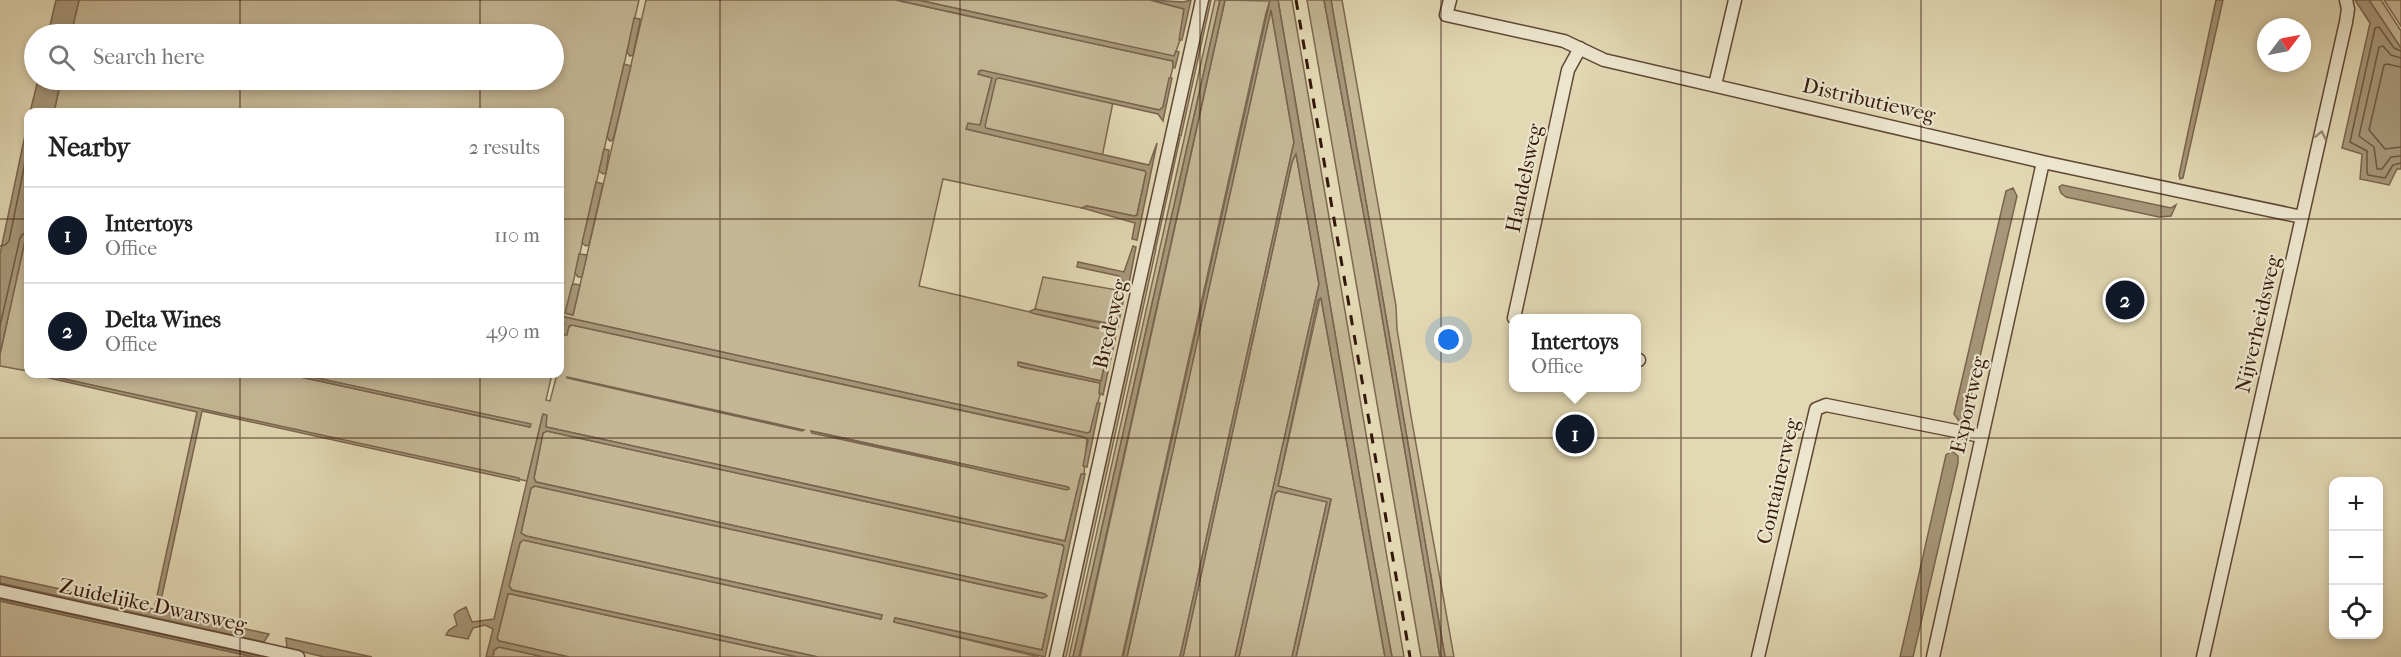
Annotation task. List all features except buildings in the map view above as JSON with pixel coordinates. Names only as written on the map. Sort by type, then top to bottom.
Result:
[{"type":"street","name":"Bredeweg","points":[[1056,657],[1202,0]]},
{"type":"street","name":"Distributieweg","points":[[1450,0],[1446,15],[1564,41],[1604,60],[2043,162],[2302,217]]},
{"type":"street","points":[[1715,85],[1735,0]]},
{"type":"street","name":"Nijverheidsweg","points":[[2203,657],[2348,9],[2346,0]]},
{"type":"street","name":"Handelsweg","points":[[1516,314],[1568,70],[1580,48]]},
{"type":"street","name":"Exportweg","points":[[1933,657],[2043,162]]},
{"type":"street","name":"Containerweg","points":[[1758,657],[1812,416],[1816,409],[1826,405],[1982,436]]},
{"type":"street","name":"Zuidelijke Dwarsweg","points":[[0,591],[298,657]]},
{"type":"shaded area","points":[[79,0],[639,0],[566,313],[573,315],[646,0],[896,0],[1173,61],[1173,67],[1163,107],[1159,110],[979,71],[979,74],[992,78],[980,125],[966,129],[1145,170],[1137,215],[1087,206],[1082,208],[943,179],[919,286],[1110,331],[1112,334],[1101,381],[1019,362],[1018,364],[1021,367],[1100,383],[1100,395],[1090,432],[1087,433],[564,317],[564,108],[55,108],[59,90],[564,90],[564,24],[73,24]]},
{"type":"shaded area","points":[[918,0],[1150,0],[1184,9],[1180,40],[1174,57]]},
{"type":"shaded area","points":[[1207,0],[1211,0],[1181,136],[1177,135]]},
{"type":"shaded area","points":[[1215,0],[1220,0],[1073,657],[1069,657]]},
{"type":"shaded area","points":[[1225,0],[1270,1],[1122,657],[1080,657]]},
{"type":"shaded area","points":[[1278,0],[1292,0],[1404,657],[1392,657]]},
{"type":"shaded area","points":[[1307,0],[1324,0],[1375,275],[1440,657],[1421,657]]},
{"type":"shaded area","points":[[1331,0],[1342,0],[1396,306],[1397,329],[1411,416],[1454,657],[1445,657]]},
{"type":"shaded area","points":[[2369,0],[2381,0],[2401,31],[2401,48]]},
{"type":"shaded area","points":[[2384,0],[2401,0],[2401,26]]},
{"type":"shaded area","points":[[1271,8],[1294,142],[1180,657],[1127,657]]},
{"type":"shaded area","points":[[995,76],[1113,102],[1102,157],[982,129]]},
{"type":"shaded area","points":[[1176,137],[1180,138],[1156,247],[1152,246]]},
{"type":"shaded area","points":[[1296,153],[1319,284],[1235,657],[1183,657],[1292,162]]},
{"type":"shaded area","points":[[24,245],[24,370],[0,366],[0,354]]},
{"type":"shaded area","points":[[1151,248],[1156,249],[1066,657],[1061,657]]},
{"type":"shaded area","points":[[1043,277],[1123,291],[1122,296],[1119,297],[1112,324],[1035,309]]},
{"type":"shaded area","points":[[1320,298],[1385,657],[1296,657],[1331,500],[1278,486]]},
{"type":"shaded area","points":[[572,325],[1087,438],[1084,474],[1081,475],[1065,541],[546,427],[543,414],[527,481],[59,378],[305,378],[530,427],[530,424],[317,378],[551,378],[546,400],[550,401],[556,378],[564,378],[564,331]],"holes":[[[811,431],[1068,487],[1069,489],[812,433]]]},
{"type":"shaded area","points":[[547,431],[1063,545],[1042,650],[895,618],[894,622],[1039,657],[818,657],[512,590],[509,586],[520,542],[523,540],[880,619],[882,615],[526,536],[521,533],[531,488],[535,486],[1042,598],[1046,596],[536,482],[534,478],[543,433]]},
{"type":"shaded area","points":[[1278,491],[1327,501],[1292,657],[1239,657],[1275,494]]},
{"type":"shaded area","points":[[508,594],[797,657],[569,657],[499,641],[497,638]]},
{"type":"shaded area","points":[[0,601],[254,657],[0,657]]},
{"type":"shaded area","points":[[499,647],[544,657],[493,657],[494,650]]},
{"type":"water","points":[[56,0],[79,0],[73,24],[50,24]]},
{"type":"water","points":[[896,0],[918,0],[1174,56],[1176,51],[1179,52],[1175,68],[1173,61]]},
{"type":"water","points":[[1151,0],[1183,2],[1191,0],[1182,40],[1179,40],[1184,9]]},
{"type":"water","points":[[1220,0],[1225,0],[1079,657],[1073,657]]},
{"type":"water","points":[[1270,0],[1278,0],[1392,657],[1385,657],[1321,298],[1318,300],[1278,486],[1331,499],[1296,657],[1292,657],[1327,502],[1278,491],[1275,494],[1239,657],[1235,657],[1319,284],[1296,154],[1292,162],[1183,657],[1180,657],[1294,142],[1271,10],[1127,657],[1123,657]]},
{"type":"water","points":[[1324,0],[1331,0],[1445,657],[1440,657],[1375,275]]},
{"type":"water","points":[[2216,0],[2223,0],[2183,178],[2180,179],[2179,175]]},
{"type":"water","points":[[2355,0],[2369,0],[2401,48],[2401,169],[2397,169],[2389,185],[2360,179],[2362,154],[2342,148],[2370,23]]},
{"type":"water","points":[[634,18],[640,19],[640,22],[633,55],[630,56],[627,52]]},
{"type":"water","points":[[624,64],[631,66],[613,140],[610,141],[607,137]]},
{"type":"water","points":[[981,70],[1159,110],[1163,107],[1169,78],[1172,78],[1163,121],[1158,114],[999,78],[996,79],[985,126],[1149,165],[1157,143],[1137,240],[1132,239],[1135,223],[1082,208],[1087,206],[1137,215],[1145,171],[966,129],[968,123],[980,125],[992,78],[978,74]]},
{"type":"water","points":[[36,90],[59,90],[55,108],[31,108]]},
{"type":"water","points":[[24,140],[24,245],[0,354],[0,254]]},
{"type":"water","points":[[604,149],[609,150],[606,173],[603,174],[599,171]]},
{"type":"water","points":[[596,182],[603,184],[589,245],[586,246],[582,243]]},
{"type":"water","points":[[2062,185],[2171,208],[2176,205],[2171,216],[2159,217],[2066,197],[2061,193],[2059,187]]},
{"type":"water","points":[[2013,188],[2017,196],[1967,413],[1964,420],[1959,421],[1954,414],[2006,191]]},
{"type":"water","points":[[1133,246],[1136,247],[1129,283],[1124,283],[1119,276],[1077,267],[1078,262],[1124,272]]},
{"type":"water","points":[[579,254],[587,255],[582,277],[578,277],[575,273]]},
{"type":"water","points":[[572,285],[580,285],[573,315],[565,313]]},
{"type":"water","points":[[1120,296],[1124,298],[1103,395],[1099,393],[1100,383],[1018,366],[1018,362],[1101,381],[1112,334],[1110,331],[1030,311],[1035,309],[1110,325]]},
{"type":"water","points":[[564,317],[1087,433],[1090,432],[1097,403],[1100,403],[1087,467],[1083,466],[1088,440],[1084,437],[572,325],[569,326],[567,335],[564,335]]},
{"type":"water","points":[[567,377],[804,430],[802,431]]},
{"type":"water","points":[[49,378],[59,378],[519,478],[519,481],[202,411],[160,605],[157,606],[155,605],[197,412]]},
{"type":"water","points":[[305,378],[317,378],[531,424],[530,427]]},
{"type":"water","points":[[543,414],[547,415],[546,427],[1065,541],[1081,474],[1085,474],[1045,657],[894,622],[895,618],[1042,650],[1063,545],[547,431],[543,433],[534,478],[536,482],[1047,596],[1043,598],[535,486],[531,488],[521,533],[526,536],[882,615],[881,619],[523,540],[520,543],[509,586],[512,590],[818,657],[797,657],[508,594],[497,638],[499,641],[569,657],[544,657],[499,647],[494,650],[493,657],[486,657],[493,629],[485,625],[473,628],[468,639],[446,635],[457,625],[454,615],[466,607],[472,622],[494,619]]},
{"type":"water","points":[[811,431],[1068,487],[1069,488],[1067,490]]},
{"type":"water","points":[[1952,451],[1958,456],[1958,463],[1913,657],[1900,657],[1946,455]]},
{"type":"water","points":[[0,576],[269,634],[264,642],[0,583]]},
{"type":"water","points":[[0,599],[264,657],[254,657],[0,601]]},
{"type":"water","points":[[286,638],[372,657],[324,657],[287,648]]},
{"type":"railway","points":[[1296,0],[1410,657]]},
{"type":"place","name":"Delta Wines","points":[[2125,300]]},
{"type":"place","name":"Intertoys","points":[[1575,434]]}]
